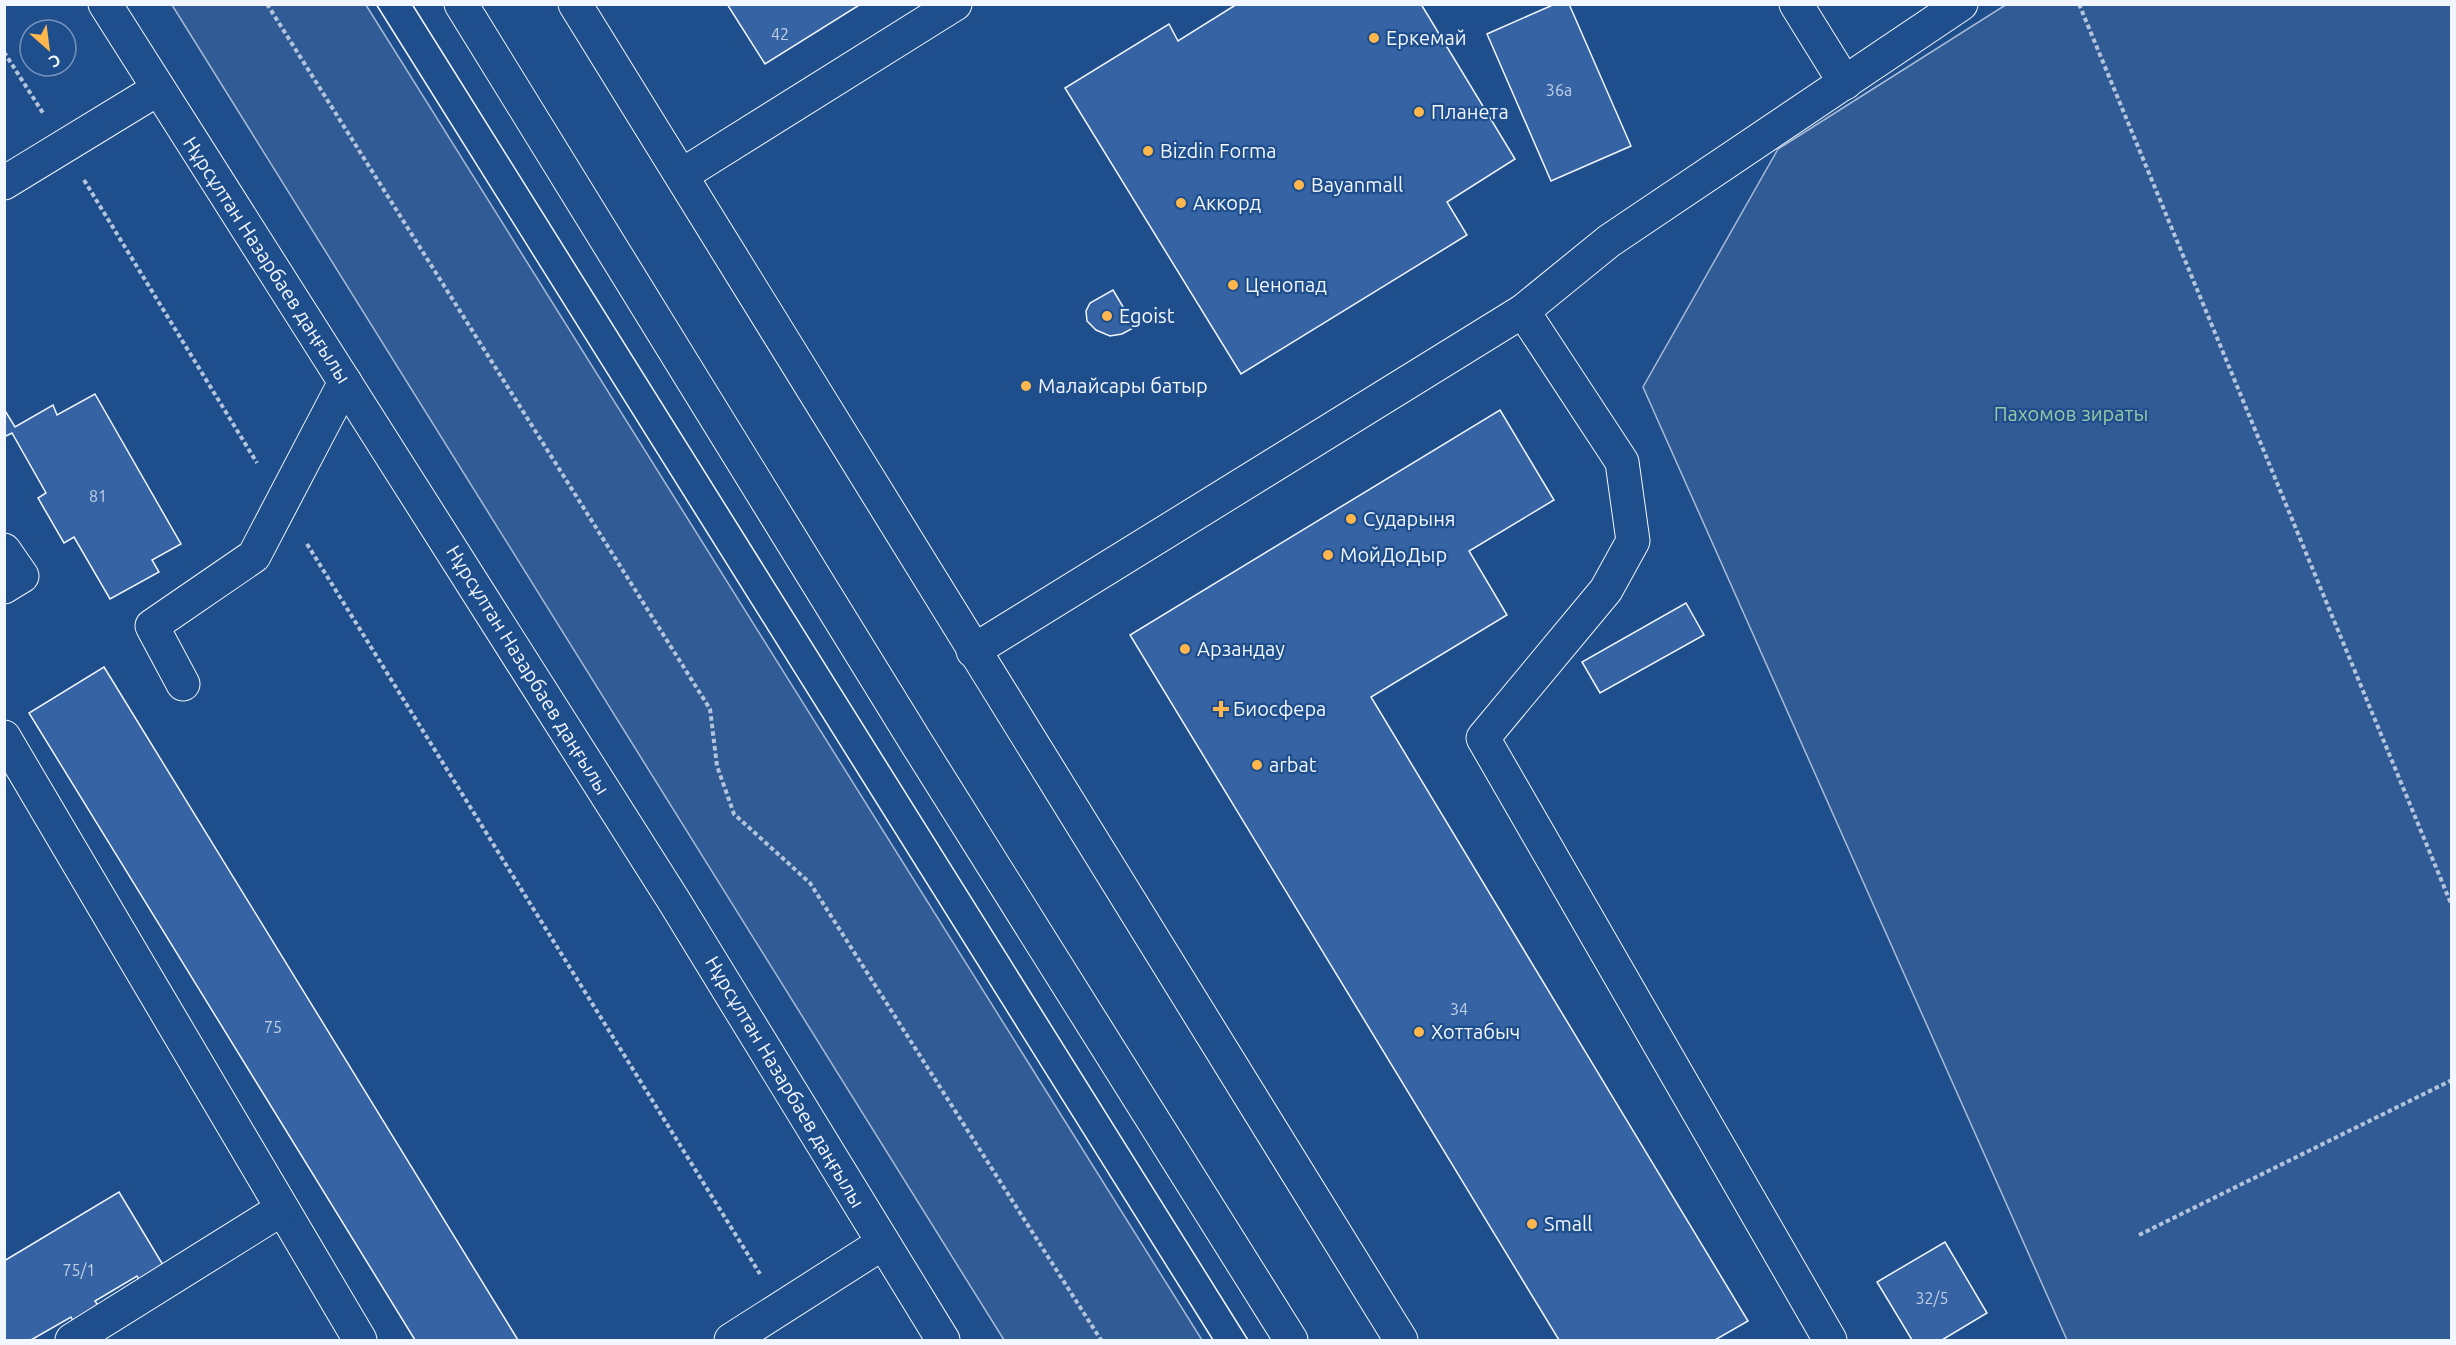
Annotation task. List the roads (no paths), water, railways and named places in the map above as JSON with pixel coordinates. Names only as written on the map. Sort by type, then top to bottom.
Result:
[{"type":"main road","name":"Нұрсұлтан Назарбаев даңғылы","points":[[105,4],[674,901],[943,1341]]},
{"type":"main road","points":[[461,4],[919,747],[1291,1341]]},
{"type":"main road","points":[[575,4],[1401,1341]]},
{"type":"main road","points":[[682,175],[955,4]]},
{"type":"main road","points":[[1796,4],[1845,83]]},
{"type":"main road","points":[[973,651],[1523,311],[1609,241],[1961,4]]},
{"type":"main road","points":[[4,183],[158,89]]},
{"type":"main road","points":[[1523,311],[1622,462],[1633,541],[1606,590],[1483,738],[1830,1341]]},
{"type":"main road","points":[[183,684],[152,626],[254,556],[345,382]]},
{"type":"main road","points":[[4,550],[22,576],[4,587]]},
{"type":"main road","points":[[4,737],[360,1341]]},
{"type":"main road","points":[[72,1341],[282,1209]]},
{"type":"main road","points":[[730,1341],[883,1243]]},
{"type":"tram line","points":[[376,4],[1213,1340]]},
{"type":"tram line","points":[[412,4],[1248,1340]]},
{"type":"place","name":"Еркемай","points":[[1374,38]]},
{"type":"place","name":"Планета","points":[[1419,112]]},
{"type":"place","name":"Bizdin Forma","points":[[1148,151]]},
{"type":"place","name":"Bayanmall","points":[[1299,185]]},
{"type":"place","name":"Аккорд","points":[[1181,203]]},
{"type":"place","name":"Ценопад","points":[[1233,285]]},
{"type":"place","name":"Egoist","points":[[1107,316]]},
{"type":"place","name":"Малайсары батыр","points":[[1026,386]]},
{"type":"place","name":"Сударыня","points":[[1351,519]]},
{"type":"place","name":"МойДоДыр","points":[[1328,555]]},
{"type":"place","name":"Арзандау","points":[[1185,649]]},
{"type":"place","name":"Биосфера","points":[[1221,709]]},
{"type":"place","name":"arbat","points":[[1257,765]]},
{"type":"place","name":"Хоттабыч","points":[[1419,1032]]},
{"type":"place","name":"Small","points":[[1532,1224]]},
{"type":"park label","name":"Пахомов зираты","points":[[2071,414]]}]
